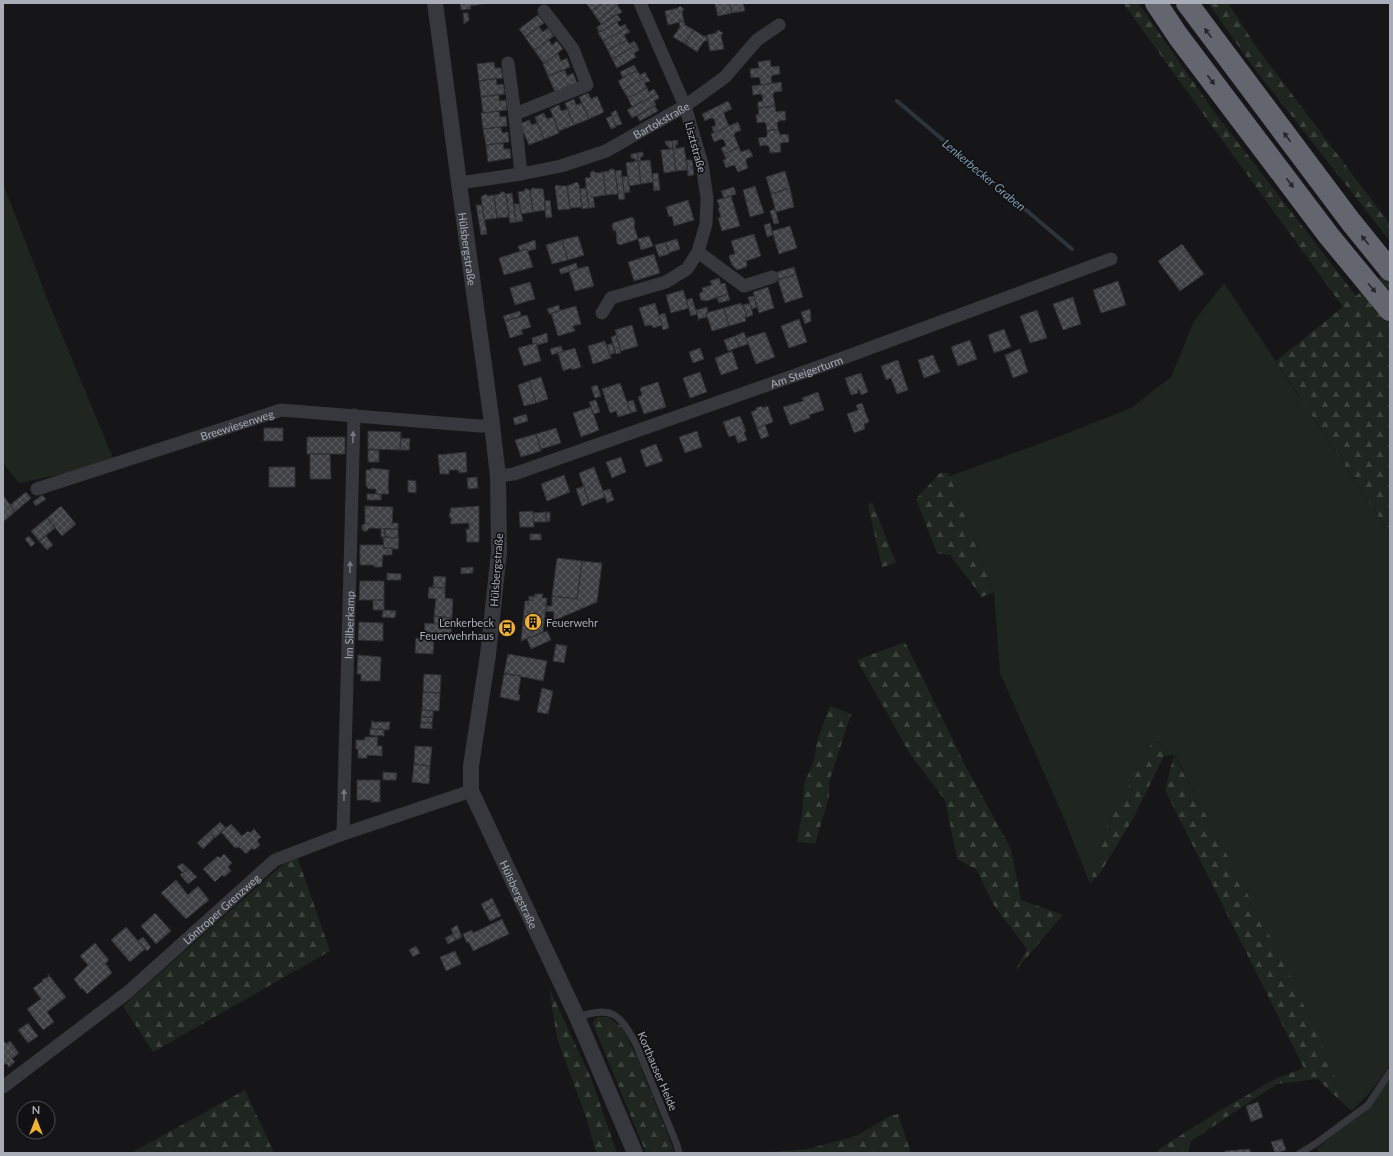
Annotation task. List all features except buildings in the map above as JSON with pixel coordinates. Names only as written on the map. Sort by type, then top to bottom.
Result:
[{"type":"highway","points":[[1156,3],[1183,42],[1329,236],[1390,310]]},
{"type":"highway","points":[[1187,3],[1351,222],[1390,270]]},
{"type":"street","name":"Hülsbergstraße","points":[[435,3],[498,476],[499,552],[490,641],[471,766],[471,791],[577,1017],[634,1153]]},
{"type":"street","name":"Lisztstraße","points":[[602,313],[611,298],[666,282],[687,269],[698,252],[706,224],[707,198],[702,164],[685,106],[640,3]]},
{"type":"street","points":[[515,114],[587,85],[573,49],[544,11]]},
{"type":"street","name":"Bartokstraße","points":[[459,183],[561,166],[606,151],[685,106],[725,77],[757,40],[779,25]]},
{"type":"street","points":[[508,63],[515,114],[520,174]]},
{"type":"street","points":[[698,252],[744,286],[772,277]]},
{"type":"street","name":"Am Steigerturm","points":[[498,476],[514,474],[824,365],[1111,260]]},
{"type":"street","name":"Breewiesenweg","points":[[37,489],[281,410],[492,426]]},
{"type":"street","name":"Im Silberkamp","points":[[343,834],[354,415]]},
{"type":"street","name":"Löntroper Grenzweg","points":[[3,1087],[128,992],[275,860],[343,834],[471,791]]},
{"type":"lane","name":"Korthauser Heide","points":[[577,1017],[591,1013],[606,1012],[614,1014],[620,1018],[636,1044],[679,1153]]},
{"type":"lane","points":[[1300,1153],[1315,1144],[1368,1105],[1390,1072]]},
{"type":"green space","points":[[1123,3],[1138,3],[1213,110],[1356,296],[1390,270],[1390,534],[1276,361],[1343,307]]},
{"type":"green space","points":[[1208,3],[1228,3],[1257,48],[1390,224],[1390,241],[1254,68]]},
{"type":"green space","points":[[3,183],[50,306],[113,458],[81,470],[19,483],[3,463]]},
{"type":"green space","points":[[1224,283],[1390,534],[1390,1065],[1372,1090],[1352,1111],[1339,1100],[1332,1066],[1175,755],[1164,756],[1157,735],[1106,828],[1090,884],[1066,823],[1000,673],[994,592],[950,476],[1058,437],[1131,408],[1171,377],[1194,321]]},
{"type":"green space","points":[[940,473],[947,473],[950,476],[994,592],[982,597],[950,555],[937,553],[916,499]]},
{"type":"green space","points":[[872,502],[896,563],[882,567],[868,505]]},
{"type":"green space","points":[[905,642],[966,767],[1011,849],[1021,900],[1063,915],[1015,971],[1027,949],[993,904],[977,870],[957,859],[945,800],[910,754],[857,660]]},
{"type":"green space","points":[[830,706],[851,714],[829,782],[829,797],[815,844],[797,842],[802,814],[804,784],[814,761],[817,741]]},
{"type":"green space","points":[[1157,734],[1164,756],[1134,817],[1100,873],[1090,884],[1106,828]]},
{"type":"green space","points":[[1174,755],[1284,963],[1332,1066],[1339,1100],[1318,1079],[1277,1084],[1191,1141],[1188,1153],[1155,1153],[1162,1147],[1221,1110],[1277,1078],[1304,1068],[1165,790]]},
{"type":"green space","points":[[297,856],[330,951],[153,1052],[123,1006],[282,865]]},
{"type":"green space","points":[[549,988],[591,1078],[617,1153],[596,1153],[587,1120],[557,1038]]},
{"type":"green space","points":[[598,1017],[608,1017],[622,1027],[636,1055],[675,1153],[646,1153],[593,1024],[594,1020]]},
{"type":"green space","points":[[1390,1078],[1390,1153],[1319,1153],[1317,1148],[1370,1106]]},
{"type":"green space","points":[[245,1090],[274,1153],[131,1153]]},
{"type":"green space","points":[[898,1114],[911,1153],[760,1153],[808,1149],[856,1136],[890,1116]]},
{"type":"waterway","name":"Lenkerbecker Graben","points":[[897,101],[1072,249]]},
{"type":"place","name":"Feuerwehr","points":[[533,622]]},
{"type":"place","name":"Lenkerbeck Feuerwehrhaus","points":[[507,628]]}]
